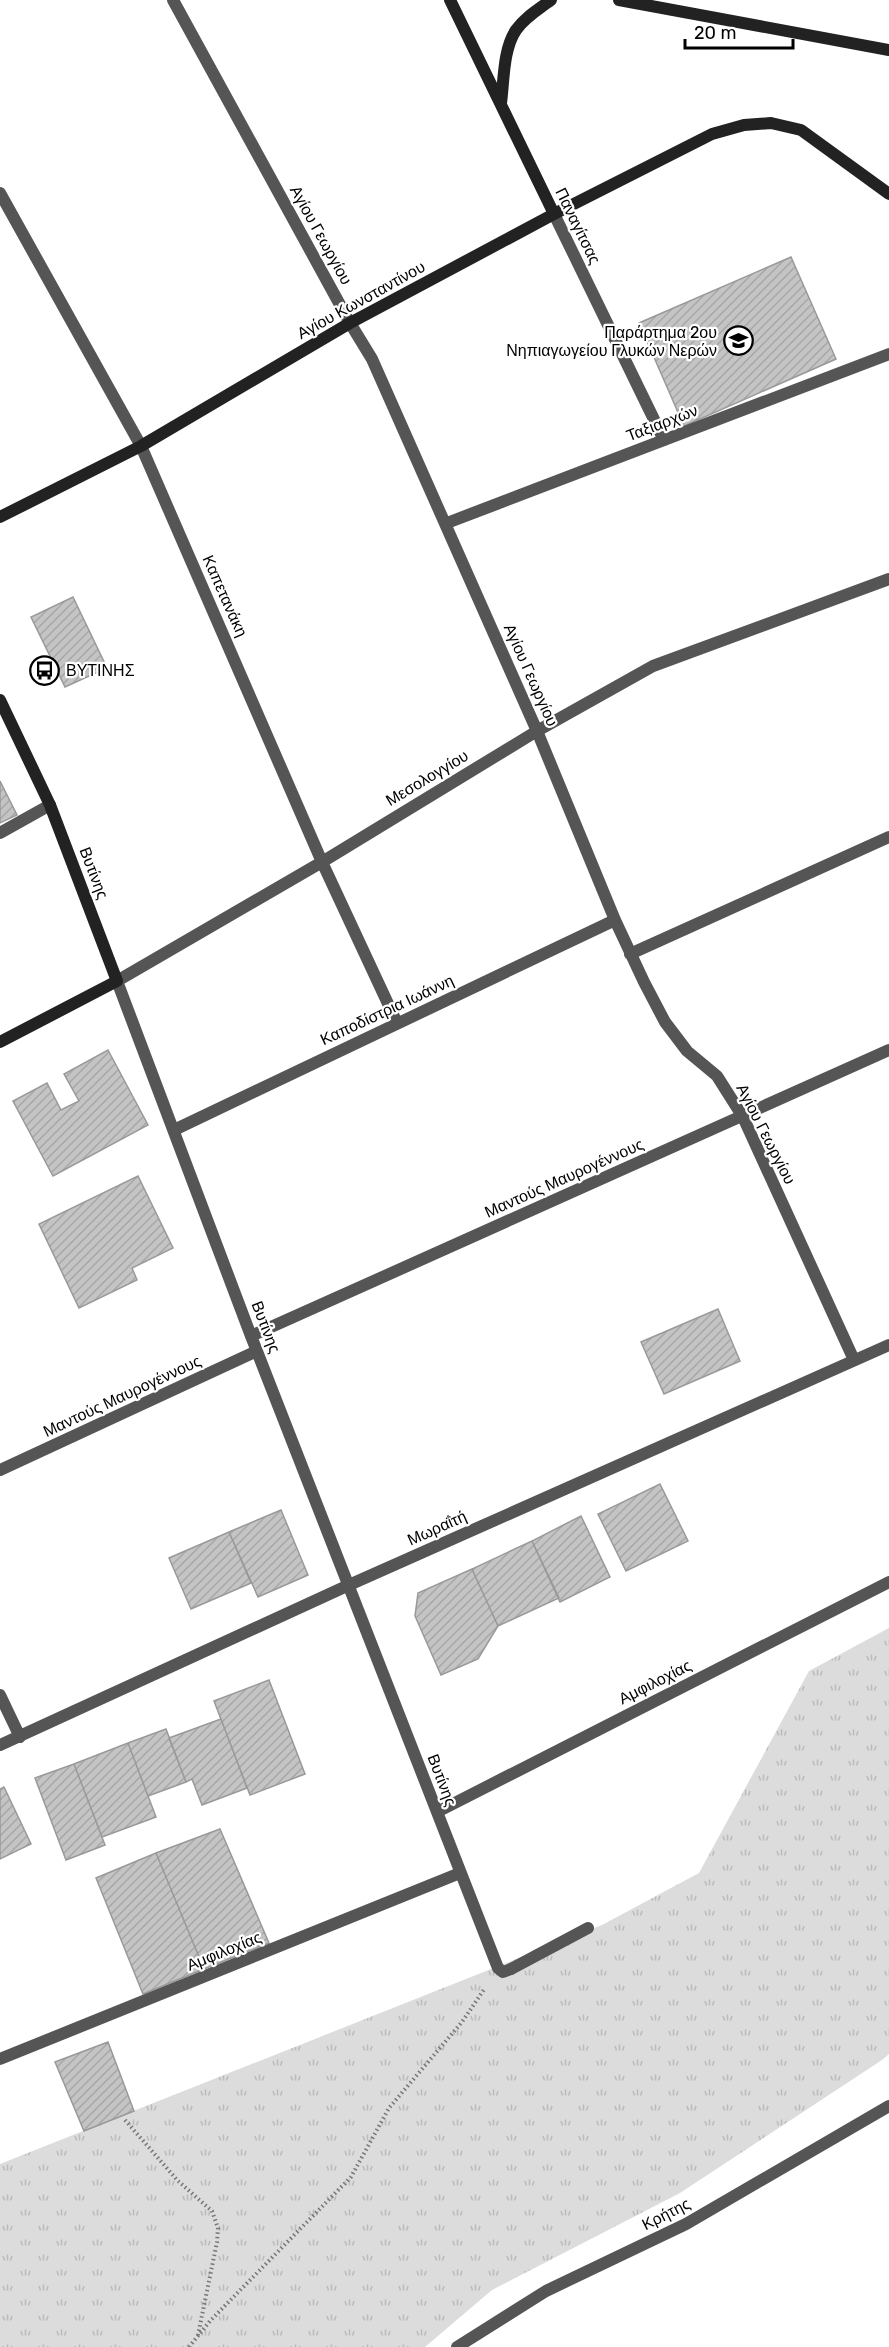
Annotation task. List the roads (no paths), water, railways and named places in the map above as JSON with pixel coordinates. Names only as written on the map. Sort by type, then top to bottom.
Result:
[{"type":"street","name":"Αγίου Γεωργίου","points":[[173,0],[372,359],[447,523],[630,954],[665,1022],[687,1051],[717,1076],[743,1117],[854,1360]]},
{"type":"street","name":"Παναγίτσας","points":[[450,0],[663,440]]},
{"type":"street","name":"Παναγίτσας","points":[[457,0],[463,26]]},
{"type":"street","points":[[501,105],[514,33],[532,14],[551,0]]},
{"type":"street","points":[[619,0],[889,50]]},
{"type":"street","name":"Αγίου Κωνσταντίνου","points":[[0,517],[141,446],[350,323],[554,214],[712,134],[744,124],[771,123],[801,130],[889,195]]},
{"type":"street","name":"Καπετανάκη","points":[[0,194],[141,446],[322,862],[397,1023]]},
{"type":"street","name":"Ταξιαρχών","points":[[447,523],[889,354]]},
{"type":"street","name":"Μεσολογγίου","points":[[0,1042],[117,981],[322,862],[537,731],[653,666],[889,579]]},
{"type":"street","name":"Βυτίνης","points":[[0,700],[50,805],[251,1336],[498,1968],[503,1972],[511,1969],[588,1928]]},
{"type":"street","points":[[0,833],[50,805]]},
{"type":"street","points":[[630,954],[889,837]]},
{"type":"street","name":"Καποδίστρια Ιωάννη","points":[[174,1130],[615,920]]},
{"type":"street","name":"Μαντούς Μαυρογέννους","points":[[251,1336],[889,1050]]},
{"type":"street","name":"Μωραΐτή","points":[[0,1745],[350,1585],[889,1344]]},
{"type":"street","name":"Μαντούς Μαυρογέννους","points":[[0,1470],[257,1351]]},
{"type":"street","name":"Αμφιλοχίας","points":[[437,1812],[889,1582]]},
{"type":"street","points":[[0,1695],[20,1737]]},
{"type":"street","name":"Αμφιλοχίας","points":[[0,2060],[460,1873]]},
{"type":"street","name":"Κρήτης","points":[[457,2347],[546,2290],[686,2224],[889,2106]]},
{"type":"place","name":"Παράρτημα 2ου Νηπιαγωγείου Γλυκών Νερών","points":[[738,341]]},
{"type":"place","name":"ΒΥΤΙΝΗΣ","points":[[45,670]]}]
